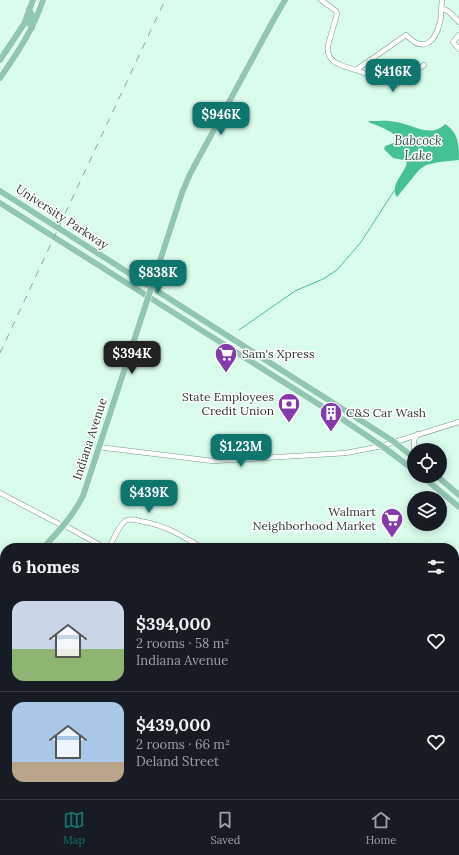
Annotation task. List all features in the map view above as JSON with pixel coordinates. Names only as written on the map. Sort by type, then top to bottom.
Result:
[{"type":"main road","points":[[0,60],[24,24],[33,0]]},
{"type":"main road","points":[[0,78],[25,42],[43,0]]},
{"type":"main road","name":"Indiana Avenue","points":[[48,543],[64,526],[83,496],[182,193],[190,174],[285,0]]},
{"type":"main road","points":[[30,10],[32,15],[29,23],[32,28]]},
{"type":"main road","points":[[24,24],[27,29],[24,38],[25,42]]},
{"type":"main road","name":"University Parkway","points":[[0,191],[393,441],[407,452]]},
{"type":"main road","name":"University Parkway","points":[[0,203],[382,446],[407,465]]},
{"type":"main road","points":[[430,483],[459,507]]},
{"type":"main road","points":[[446,483],[459,494]]},
{"type":"street","points":[[321,0],[336,11],[337,14],[327,50],[329,57],[335,62],[396,85],[424,65]]},
{"type":"street","points":[[356,70],[406,35],[412,41],[419,44],[429,43],[434,37],[440,23],[442,0]]},
{"type":"street","points":[[441,8],[448,11],[459,22]]},
{"type":"street","points":[[459,35],[453,42],[459,49]]},
{"type":"street","points":[[98,447],[220,461],[346,453],[382,446],[393,441],[459,422]]},
{"type":"street","points":[[414,443],[414,440],[418,434]]},
{"type":"street","points":[[0,493],[96,543]]},
{"type":"street","points":[[112,543],[120,528],[126,521],[131,519],[157,524],[193,542]]},
{"type":"water","name":"Babcock Lake","points":[[393,121],[428,130],[440,128],[445,124],[456,135],[459,160],[426,165],[419,170],[397,197],[395,193],[396,184],[407,163],[403,160],[393,158],[384,149],[385,146],[396,142],[398,139],[392,133],[368,122]]},
{"type":"waterway","points":[[239,330],[295,291],[323,279],[337,270],[361,242],[394,191]]},
{"type":"railway","points":[[0,353],[165,0]]},
{"type":"place","name":"Sam's Xpress","points":[[226,374]]},
{"type":"place","name":"State Employees Credit Union","points":[[289,424]]},
{"type":"place","name":"C&S Car Wash","points":[[331,432]]},
{"type":"place","name":"Walmart Neighborhood Market","points":[[392,538]]}]
